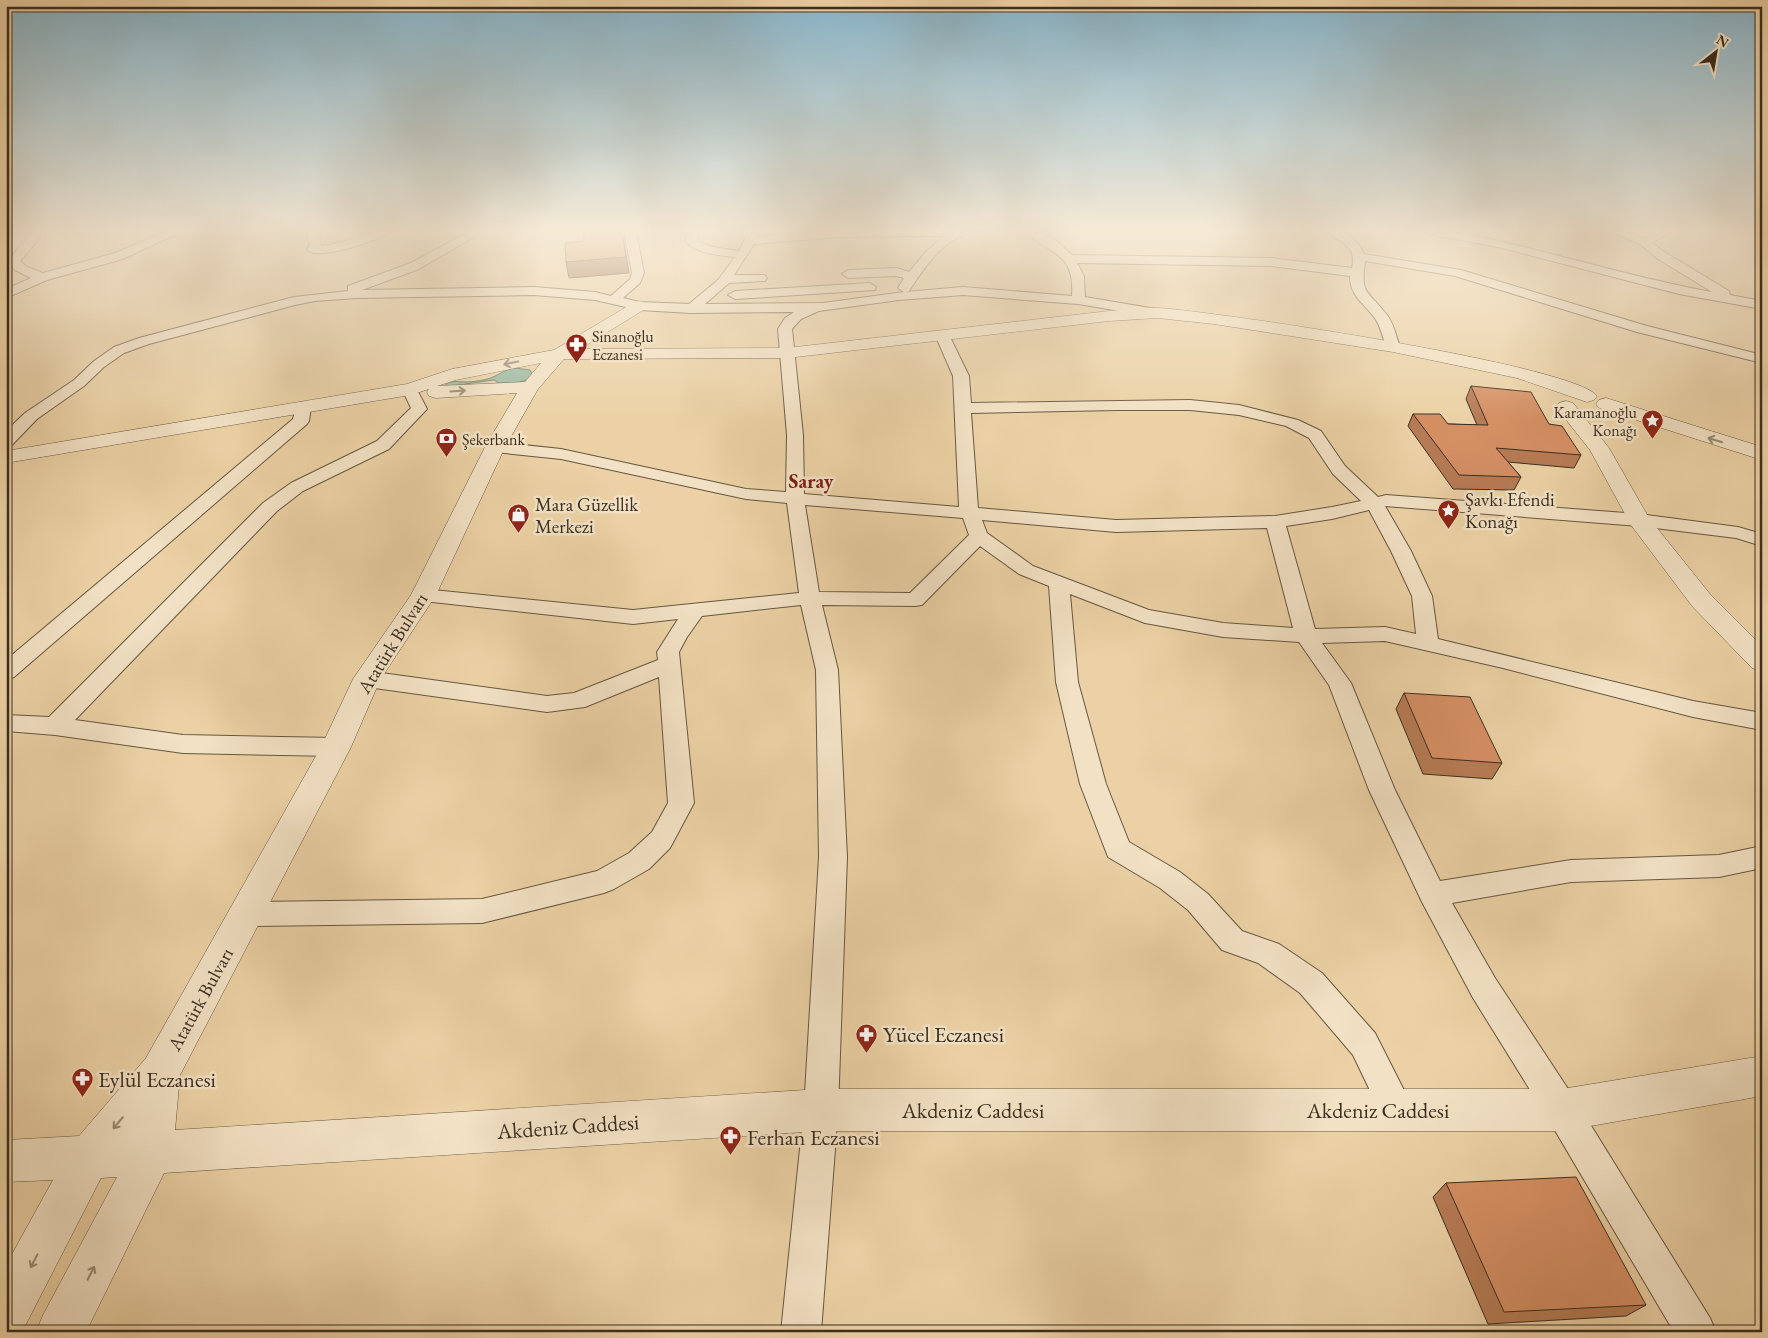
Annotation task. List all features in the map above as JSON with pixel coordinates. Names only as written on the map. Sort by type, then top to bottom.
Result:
[{"type":"street","points":[[335,296],[342,293]]},
{"type":"street","points":[[6,441],[31,416],[79,383],[99,364],[119,350],[144,341],[294,301],[335,296],[437,293]]},
{"type":"street","points":[[570,293],[614,300],[638,306],[691,309],[823,307]]},
{"type":"street","points":[[614,300],[621,293]]},
{"type":"street","points":[[691,309],[709,293]]},
{"type":"street","points":[[706,296],[757,293]]},
{"type":"street","points":[[801,1332],[820,1110],[833,857],[827,670],[810,598],[795,497],[795,435],[785,329],[789,320],[798,313],[876,293]]},
{"type":"street","points":[[984,293],[1078,300],[1157,313],[1214,319],[1393,347],[1488,366],[1546,379],[1587,396],[1604,409],[1762,454]]},
{"type":"street","points":[[1078,293],[1078,300]]},
{"type":"street","points":[[1360,293],[1384,320],[1393,347]]},
{"type":"street","points":[[1525,293],[1642,329],[1762,360]]},
{"type":"street","points":[[1702,293],[1762,305]]},
{"type":"street","points":[[1723,293],[1762,318]]},
{"type":"street","name":"Atatürk Bulvarı","points":[[160,1072],[248,914],[336,747],[367,679],[423,595],[496,446],[530,387],[559,354],[638,306]]},
{"type":"street","points":[[6,457],[410,389],[452,375],[559,354],[787,353],[1109,316],[1157,313]]},
{"type":"street","points":[[943,336],[961,376],[967,505],[979,536],[1026,570],[1145,616],[1223,630],[1306,636],[1385,634],[1428,643],[1693,710],[1762,722]]},
{"type":"street","points":[[1488,366],[1527,381],[1563,404],[1587,414],[1604,409]]},
{"type":"street","points":[[410,389],[441,392],[530,387]]},
{"type":"street","points":[[55,726],[270,506],[297,487],[383,445],[395,434],[419,409],[410,389]]},
{"type":"street","points":[[1587,396],[1566,395],[1560,398],[1599,448],[1639,520],[1701,600],[1762,662]]},
{"type":"street","points":[[963,408],[1190,405],[1239,410],[1292,423],[1315,435],[1339,470],[1374,503],[1401,551],[1422,596],[1428,643]]},
{"type":"street","points":[[6,672],[300,421],[303,408]]},
{"type":"street","points":[[1599,448],[1604,409]]},
{"type":"street","points":[[496,446],[562,454],[746,494],[795,497],[971,515],[1116,526],[1275,522],[1386,500],[1639,520],[1738,533],[1762,540]]},
{"type":"street","points":[[1275,522],[1306,636],[1340,683],[1382,790],[1432,894],[1484,988],[1562,1110],[1696,1332]]},
{"type":"street","points":[[423,595],[633,617],[810,598],[915,600],[979,536]]},
{"type":"street","points":[[1059,583],[1067,682],[1093,784],[1118,849],[1170,880],[1198,902],[1232,941],[1268,953],[1311,983],[1364,1044],[1397,1110]]},
{"type":"street","points":[[248,914],[482,911],[604,881],[639,861],[661,840],[681,803],[668,652],[678,634],[695,611]]},
{"type":"street","points":[[367,679],[547,704],[577,701],[670,664]]},
{"type":"street","points":[[6,723],[55,726],[183,744],[336,747]]},
{"type":"street","points":[[1432,894],[1571,871],[1719,866],[1762,857]]},
{"type":"street","points":[[60,1332],[152,1153],[160,1072]]},
{"type":"street","points":[[6,1314],[89,1157],[160,1072]]},
{"type":"street","name":"Akdeniz Caddesi","points":[[6,1161],[820,1110],[1562,1110],[1762,1076]]},
{"type":"shaded area","points":[[515,368],[530,370],[532,374],[529,379],[521,382],[500,384],[494,380],[465,384],[463,387],[443,387],[451,382],[471,382],[487,379]]},
{"type":"building","points":[[1471,386],[1531,392],[1549,424],[1562,426],[1581,455],[1496,448],[1521,477],[1459,475],[1413,414],[1440,414],[1448,424],[1488,425]]},
{"type":"building","points":[[1404,693],[1470,697],[1502,763],[1432,758]]},
{"type":"building","points":[[1576,1177],[1646,1305],[1504,1312],[1446,1183]]},
{"type":"place","name":"Sinanoğlu Eczanesi","points":[[576,364]]},
{"type":"place","name":"Karamanoğlu Konağı","points":[[1653,440]]},
{"type":"place","name":"Şekerbank","points":[[446,458]]},
{"type":"place","name":"Şavkı Efendi Konağı","points":[[1449,529]]},
{"type":"place","name":"Mara Güzellik Merkezi","points":[[519,534]]},
{"type":"place","name":"Yücel Eczanesi","points":[[867,1053]]},
{"type":"place","name":"Eylül Eczanesi","points":[[82,1098]]},
{"type":"place","name":"Ferhan Eczanesi","points":[[731,1156]]},
{"type":"district","name":"Saray","points":[[811,481]]}]
